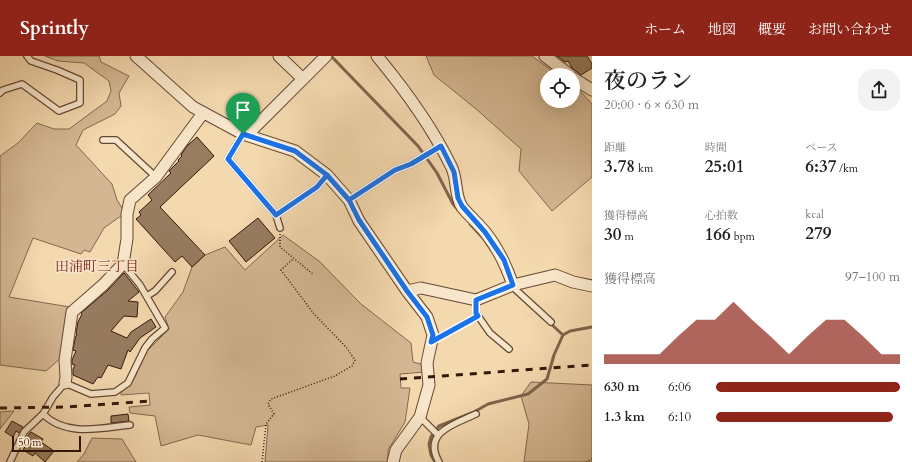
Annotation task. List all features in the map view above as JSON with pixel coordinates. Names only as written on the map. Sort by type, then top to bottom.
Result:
[{"type":"street","points":[[136,56],[193,107],[245,134],[295,151],[327,175],[349,200],[359,220],[407,291],[427,317],[433,335],[427,364],[429,385],[420,417],[396,450],[393,462]]},
{"type":"street","points":[[279,56],[303,79]]},
{"type":"street","points":[[245,134],[326,56]]},
{"type":"street","points":[[377,56],[406,91],[441,146],[454,172],[458,198],[462,206],[485,232],[504,260],[513,285]]},
{"type":"street","points":[[545,56],[561,68]]},
{"type":"street","points":[[580,82],[592,90]]},
{"type":"street","points":[[65,383],[65,360],[72,312],[104,285],[123,264],[127,239],[127,214],[130,200],[156,177],[203,113]]},
{"type":"street","points":[[407,291],[421,288],[476,300],[513,285],[555,275],[573,282],[592,286]]},
{"type":"lane","points":[[0,93],[3,90],[22,84],[59,111],[80,102],[80,80],[57,70],[31,62],[27,56]]},
{"type":"lane","points":[[245,134],[228,159],[276,215],[280,228]]},
{"type":"lane","points":[[103,140],[116,140],[156,177]]},
{"type":"lane","points":[[349,200],[395,170],[411,164],[441,146]]},
{"type":"lane","points":[[276,215],[317,187],[327,175]]},
{"type":"lane","points":[[10,462],[24,432],[43,414],[53,397],[65,383],[91,394],[115,392],[128,383],[145,348],[152,339],[165,328],[140,285],[123,264]]},
{"type":"lane","points":[[147,296],[155,292],[172,272]]},
{"type":"lane","points":[[513,285],[515,289],[551,322]]},
{"type":"lane","points":[[476,300],[476,313],[478,316],[490,333],[509,349]]},
{"type":"lane","points":[[43,414],[52,422],[69,428],[79,429],[130,425]]},
{"type":"lane","points":[[439,462],[434,451],[435,442],[438,435],[449,426],[476,414]]},
{"type":"lane","points":[[420,417],[438,435]]},
{"type":"path","points":[[280,228],[280,247],[314,275]]},
{"type":"path","points":[[262,462],[266,424],[274,414],[268,404],[270,399],[335,376],[352,366],[356,360],[346,347],[314,314],[281,270],[293,259]]},
{"type":"path","points":[[431,342],[478,316]]},
{"type":"path","points":[[586,462],[592,459]]},
{"type":"shaded area","points":[[45,56],[99,56],[101,62],[129,76],[119,93],[121,106],[115,114],[83,130],[76,145],[112,184],[117,200],[125,213],[104,228],[90,252],[84,250],[81,254],[33,238],[9,297],[70,307],[62,357],[46,371],[0,365],[0,156],[18,143],[37,123],[54,129],[69,129],[107,101],[111,91],[109,81],[84,63],[58,61]]},
{"type":"shaded area","points":[[426,56],[532,56],[548,68],[540,68],[540,108],[580,108],[580,91],[592,104],[592,177],[552,211],[519,171],[521,149],[475,108],[434,75]]},
{"type":"shaded area","points":[[283,235],[319,261],[361,304],[411,343],[413,362],[424,365],[425,372],[400,374],[401,388],[410,388],[405,422],[388,450],[388,462],[265,462],[268,425],[256,427],[251,445],[198,435],[161,446],[155,416],[130,413],[129,407],[150,405],[149,393],[121,395],[121,390],[135,377],[145,353],[169,329],[165,317],[183,292],[192,267],[205,255],[225,247],[245,270]]},
{"type":"shaded area","points":[[531,382],[592,385],[592,462],[524,462],[529,424],[521,396]]},
{"type":"shaded area","points":[[14,411],[0,429],[0,412]]},
{"type":"shaded area","points":[[92,438],[122,439],[136,462],[77,462],[84,454]]},
{"type":"building","points":[[557,56],[587,56],[592,64],[592,68],[581,75],[580,68],[572,68],[568,61],[565,62]]},
{"type":"building","points":[[197,137],[214,156],[160,207],[205,255],[192,267],[182,256],[175,262],[136,219],[141,215],[139,212],[152,200],[148,195],[171,173],[169,171],[179,161],[178,160],[182,156],[181,155],[187,146]]},
{"type":"building","points":[[258,218],[275,238],[246,262],[229,241]]},
{"type":"building","points":[[124,273],[139,292],[128,301],[138,302],[137,317],[124,316],[111,331],[127,338],[131,332],[151,319],[156,327],[140,338],[130,352],[128,350],[121,369],[108,365],[101,378],[98,377],[93,384],[73,375],[75,365],[72,364],[72,360],[76,351],[73,350],[78,322],[82,314],[81,313],[108,290]]},
{"type":"building","points":[[128,414],[129,421],[111,423],[111,416]]},
{"type":"building","points":[[12,421],[23,427],[19,433],[16,431],[13,437],[5,432]]},
{"type":"building","points":[[31,432],[43,439],[41,442],[54,451],[45,462],[35,453],[33,456],[23,450],[29,440],[26,438]]},
{"type":"waterway","points":[[331,56],[418,146],[437,173],[453,204],[459,211]]},
{"type":"waterway","points":[[470,224],[483,238],[492,251]]},
{"type":"waterway","points":[[435,462],[431,455],[429,444],[431,437],[439,426],[474,412],[488,404],[528,394],[547,379],[554,355],[563,335],[550,323]]},
{"type":"waterway","points":[[563,335],[570,331],[592,327]]},
{"type":"railway","points":[[400,379],[592,365]]},
{"type":"railway","points":[[0,408],[67,407],[150,401]]},
{"type":"district","name":"田浦町三丁目","points":[[97,266]]},
{"type":"route","points":[[243,134],[228,159],[276,215],[317,187],[327,175],[349,200],[395,170],[411,164],[441,146],[454,172],[458,198],[462,206],[485,232],[504,260],[513,285],[476,300],[476,313],[478,316],[431,342],[433,335],[427,317],[407,291],[359,220],[349,200],[327,175],[295,151],[243,134]]}]
